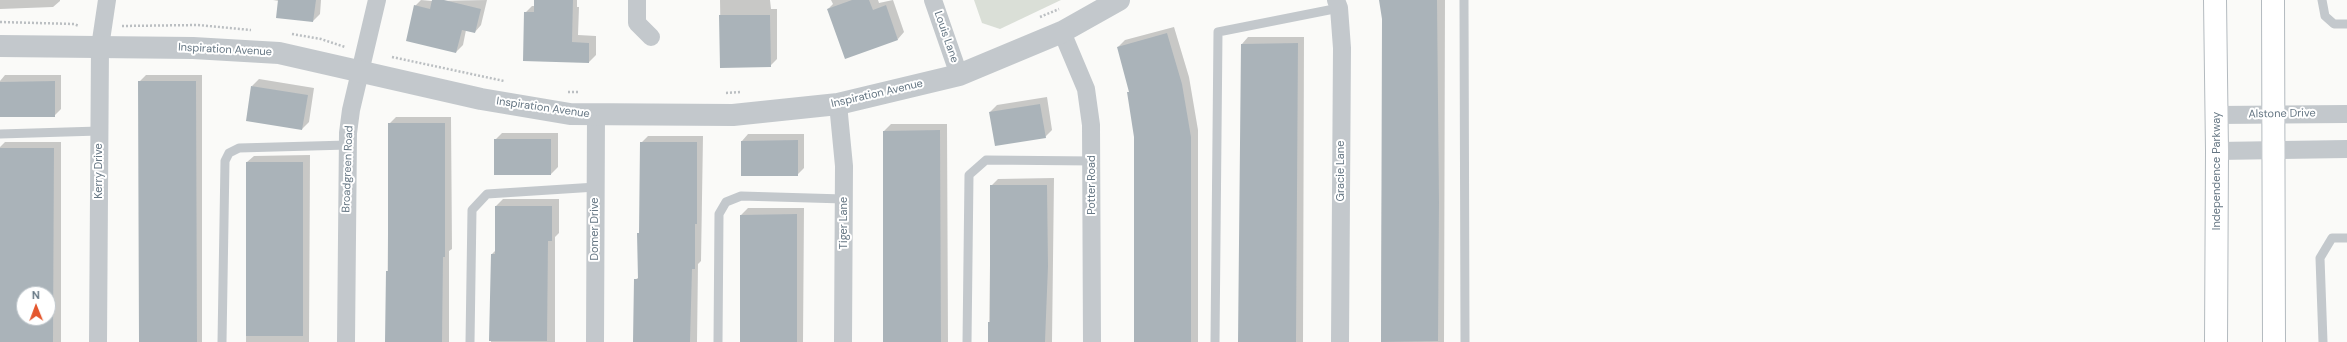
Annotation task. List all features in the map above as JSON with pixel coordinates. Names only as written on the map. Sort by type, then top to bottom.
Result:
[{"type":"main road","name":"Independence Parkway","points":[[2215,0],[2217,115],[2216,342]]},
{"type":"main road","points":[[2273,0],[2274,342]]},
{"type":"street","name":"Kerry Drive","points":[[98,342],[100,47],[107,0]]},
{"type":"street","name":"Broadgreen Road","points":[[346,342],[348,145],[351,110],[377,0]]},
{"type":"street","points":[[637,0],[637,23],[651,37]]},
{"type":"street","name":"Louis Lane","points":[[933,0],[959,75]]},
{"type":"street","name":"Inspiration Avenue","points":[[0,46],[193,48],[279,53],[481,99],[570,114],[733,115],[838,104],[959,75],[1062,32],[1119,0]]},
{"type":"street","name":"Gracie Lane","points":[[1337,4],[1342,48],[1340,342]]},
{"type":"street","name":"Potter Road","points":[[1062,32],[1086,89],[1091,125],[1093,161],[1092,342]]},
{"type":"street","name":"Tiger Lane","points":[[838,104],[844,166],[843,342]]},
{"type":"street","name":"Alstone Drive","points":[[2217,115],[2347,114]]},
{"type":"street","name":"Domer Drive","points":[[595,342],[596,115]]},
{"type":"street","points":[[2217,151],[2347,149]]},
{"type":"lane","points":[[1464,0],[1465,342]]},
{"type":"lane","points":[[2322,0],[2325,16],[2334,24],[2347,24]]},
{"type":"lane","points":[[1215,342],[1218,32],[1337,4]]},
{"type":"lane","points":[[0,134],[99,131]]},
{"type":"lane","points":[[222,342],[225,162],[229,154],[239,148],[348,145]]},
{"type":"lane","points":[[967,342],[969,176],[986,160],[1093,161]]},
{"type":"lane","points":[[470,342],[472,210],[487,194],[596,188]]},
{"type":"lane","points":[[718,342],[719,214],[726,202],[741,196],[844,199]]},
{"type":"lane","points":[[2323,342],[2320,258],[2332,238],[2347,238]]},
{"type":"path","points":[[0,22],[74,24],[80,27]]},
{"type":"path","points":[[387,57],[400,57],[511,82]]},
{"type":"path","points":[[565,92],[581,92]]},
{"type":"path","points":[[723,93],[746,92]]},
{"type":"shaded area","points":[[974,0],[1061,0],[1000,29],[982,23]]},
{"type":"building","points":[[278,0],[316,0],[313,22],[276,18]]},
{"type":"building","points":[[432,0],[444,0],[481,9],[475,33],[462,30],[456,53],[406,41],[414,5],[430,9]]},
{"type":"building","points":[[534,0],[573,0],[572,42],[589,43],[589,63],[523,61],[524,12],[534,12]]},
{"type":"building","points":[[852,0],[869,0],[873,10],[886,5],[898,40],[845,59],[827,9]]},
{"type":"building","points":[[1379,0],[1437,0],[1439,202],[1438,341],[1381,342],[1382,19]]},
{"type":"building","points":[[719,15],[770,15],[771,67],[720,68]]},
{"type":"building","points":[[1167,33],[1182,84],[1191,137],[1191,342],[1134,342],[1134,137],[1127,92],[1129,92],[1117,47]]},
{"type":"building","points":[[1298,43],[1296,342],[1238,342],[1241,44]]},
{"type":"building","points":[[55,81],[55,117],[0,117],[0,82]]},
{"type":"building","points":[[138,81],[196,81],[197,342],[139,342]]},
{"type":"building","points":[[251,86],[308,95],[302,130],[246,121]]},
{"type":"building","points":[[1040,104],[1046,138],[995,146],[989,112]]},
{"type":"building","points":[[388,123],[445,123],[445,257],[443,257],[442,342],[385,342],[386,271],[388,271]]},
{"type":"building","points":[[940,130],[941,342],[883,342],[883,131]]},
{"type":"building","points":[[494,139],[551,139],[551,175],[494,175]]},
{"type":"building","points":[[798,140],[798,176],[741,176],[741,141]]},
{"type":"building","points":[[640,142],[697,142],[697,224],[695,224],[695,269],[692,269],[690,342],[633,342],[634,279],[638,279],[637,233],[639,233]]},
{"type":"building","points":[[0,148],[54,148],[53,286],[16,286],[16,326],[53,326],[53,342],[0,342]]},
{"type":"building","points":[[246,162],[303,162],[303,336],[246,336]]},
{"type":"building","points":[[990,185],[1047,185],[1048,266],[1045,342],[988,342],[988,322],[990,322]]},
{"type":"building","points":[[495,206],[552,206],[552,241],[548,241],[547,341],[489,341],[491,254],[495,254]]},
{"type":"building","points":[[797,214],[797,342],[740,342],[740,215]]}]
